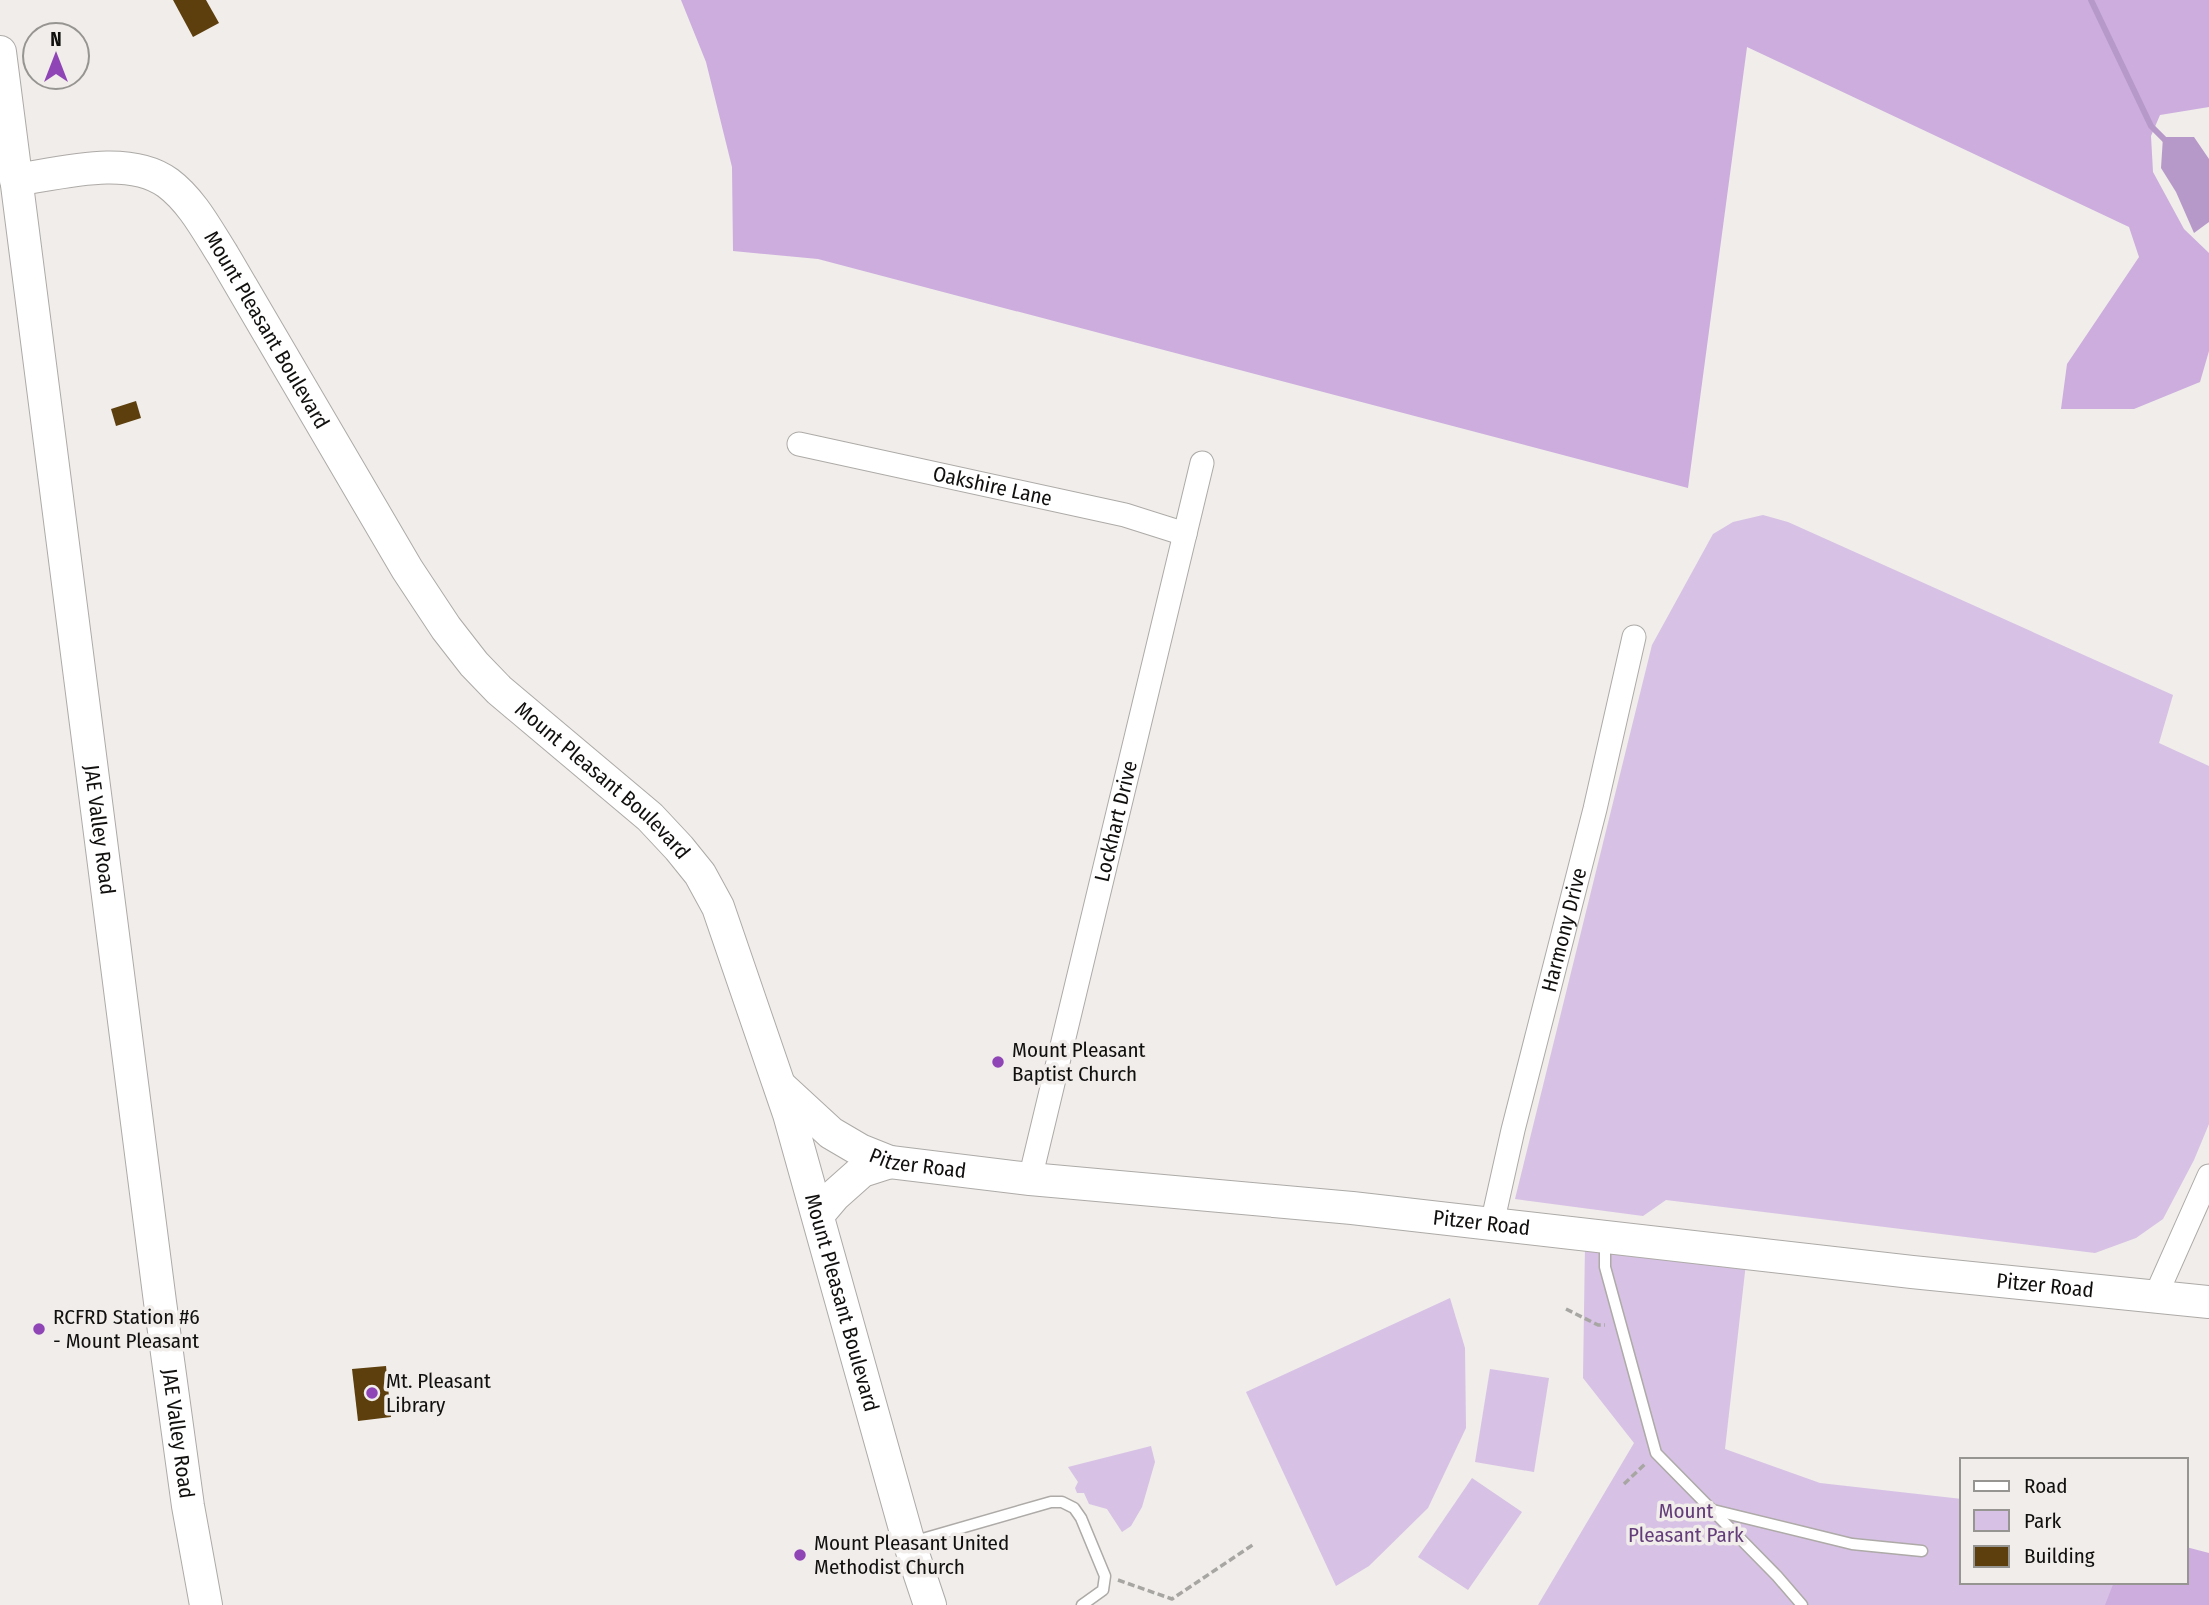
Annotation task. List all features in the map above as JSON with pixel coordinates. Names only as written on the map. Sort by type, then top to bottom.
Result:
[{"type":"street","name":"JAE Valley Road","points":[[0,52],[8,182],[188,1506],[206,1605]]},
{"type":"street","name":"Mount Pleasant Boulevard","points":[[8,182],[90,168],[127,168],[150,172],[168,183],[195,212],[407,569],[446,628],[474,664],[499,690],[650,817],[680,848],[700,874],[718,907],[778,1084],[818,1215],[909,1543],[930,1605]]},
{"type":"street","name":"Oakshire Lane","points":[[799,444],[1125,515],[1185,534]]},
{"type":"street","name":"Lockhart Drive","points":[[1030,1178],[1202,463]]},
{"type":"street","name":"Harmony Drive","points":[[1492,1224],[1513,1130],[1595,809],[1634,637]]},
{"type":"street","name":"Pitzer Road","points":[[778,1084],[831,1133],[860,1150],[890,1162],[2209,1302]]},
{"type":"street","points":[[818,1215],[835,1195],[862,1171],[890,1162]]},
{"type":"street","points":[[2156,1295],[2209,1176]]},
{"type":"lane","points":[[1605,1237],[1605,1266],[1656,1452],[1802,1605]]},
{"type":"lane","points":[[909,1543],[1052,1502],[1062,1502],[1074,1508],[1081,1518],[1105,1576],[1103,1590],[1082,1605]]},
{"type":"lane","points":[[1713,1510],[1852,1544],[1922,1550]]},
{"type":"path","points":[[1566,1309],[1598,1325]]},
{"type":"path","points":[[1624,1483],[1656,1452]]},
{"type":"path","points":[[1105,1576],[1172,1599],[1254,1544]]},
{"type":"green space","points":[[1763,515],[1788,522],[2173,695],[2159,743],[2209,766],[2209,1124],[2194,1160],[2163,1219],[2136,1238],[2095,1253],[1666,1200],[1643,1216],[1515,1199],[1652,645],[1713,534],[1733,522]]},
{"type":"green space","name":"Mount Pleasant Park","points":[[1585,1246],[1746,1263],[1725,1449],[1820,1483],[1960,1499],[1960,1584],[2124,1584],[2116,1605],[1538,1605],[1634,1443],[1583,1378]]},
{"type":"green space","points":[[1450,1298],[1465,1348],[1466,1428],[1428,1508],[1369,1566],[1336,1586],[1246,1392]]},
{"type":"green space","points":[[1490,1369],[1549,1378],[1534,1472],[1475,1462]]},
{"type":"green space","points":[[1151,1446],[1155,1462],[1142,1507],[1131,1526],[1122,1532],[1107,1509],[1089,1504],[1084,1493],[1077,1493],[1075,1488],[1078,1482],[1068,1467]]},
{"type":"green space","points":[[1472,1478],[1522,1512],[1468,1590],[1418,1557]]},
{"type":"shaded area","points":[[681,0],[2209,0],[2209,107],[2160,115],[2151,136],[2153,172],[2184,229],[2209,253],[2209,351],[2200,382],[2134,409],[2061,409],[2067,364],[2139,257],[2129,227],[1747,47],[1688,488],[818,259],[733,251],[732,167],[706,62]]},
{"type":"shaded area","points":[[2163,137],[2194,137],[2209,159],[2209,222],[2194,233],[2176,192],[2161,168]]},
{"type":"shaded area","points":[[2188,1548],[2209,1553],[2209,1605],[2105,1605],[2113,1584],[2188,1584]]},
{"type":"building","points":[[173,0],[206,0],[219,23],[193,37]]},
{"type":"building","points":[[136,401],[141,418],[116,426],[111,409]]},
{"type":"building","name":"Mt. Pleasant Library","points":[[386,1366],[391,1417],[358,1421],[352,1369]]},
{"type":"waterway","points":[[2091,0],[2151,126],[2166,141]]},
{"type":"place","name":"Mount Pleasant Baptist Church","points":[[998,1062]]},
{"type":"place","name":"RCFRD Station #6 - Mount Pleasant","points":[[39,1329]]},
{"type":"place","name":"Mt. Pleasant Library","points":[[372,1393]]},
{"type":"place","name":"Mount Pleasant United Methodist Church","points":[[800,1555]]}]
